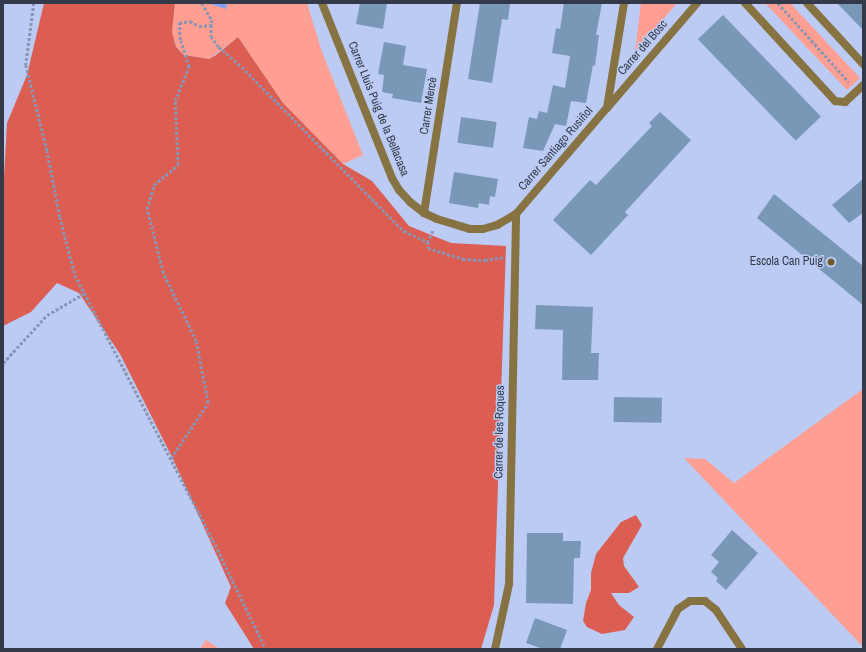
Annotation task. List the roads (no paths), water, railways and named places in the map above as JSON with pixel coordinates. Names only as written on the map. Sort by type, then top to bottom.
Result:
[{"type":"street","name":"Carrer Lluís Puig de la Bellacasa","points":[[322,3],[392,178],[410,202],[424,213],[437,219],[470,229],[484,229],[497,225],[516,214]]},
{"type":"street","name":"Carrer Mercè","points":[[424,213],[457,3]]},
{"type":"street","name":"Carrer Santiago Rusiñol","points":[[516,214],[607,108],[624,3]]},
{"type":"street","name":"Carrer del Bosc","points":[[607,108],[697,3]]},
{"type":"street","points":[[745,3],[835,101],[845,102],[860,88]]},
{"type":"street","points":[[807,3],[863,64]]},
{"type":"street","name":"Carrer de les Roques","points":[[495,649],[509,584],[516,214]]},
{"type":"street","points":[[657,649],[678,609],[690,601],[705,601],[716,610],[742,649]]},
{"type":"water","points":[[207,3],[227,3],[226,9]]},
{"type":"place","name":"Escola Can Puig","points":[[831,262]]}]
